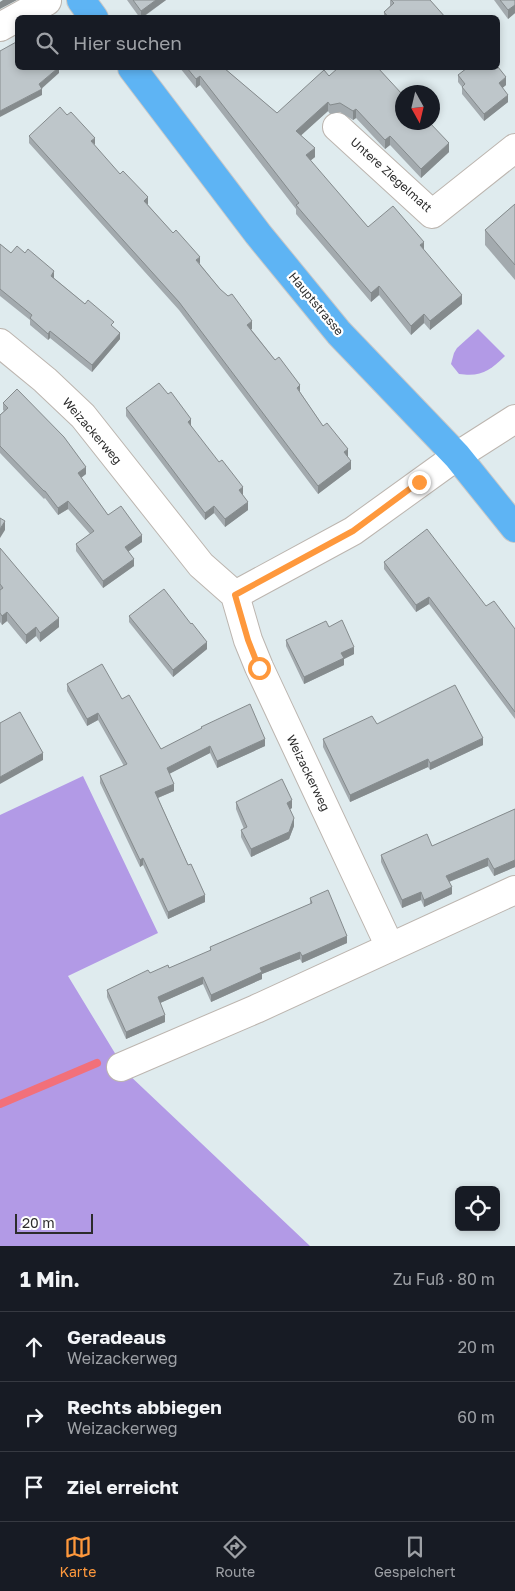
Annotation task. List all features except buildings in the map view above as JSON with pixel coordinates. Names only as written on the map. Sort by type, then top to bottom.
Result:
[{"type":"main road","points":[[81,0],[92,15]]},
{"type":"main road","name":"Hauptstrasse","points":[[134,70],[258,234],[339,333],[457,456],[515,528]]},
{"type":"street","points":[[21,15],[46,1]]},
{"type":"street","points":[[0,27],[15,19]]},
{"type":"street","name":"Untere Ziegelmatt","points":[[337,127],[432,214],[515,148]]},
{"type":"street","name":"Weizackerweg","points":[[0,342],[45,380],[83,416],[201,565],[235,595],[248,640],[259,668],[390,947]]},
{"type":"street","points":[[235,595],[353,531],[457,456],[515,419]]},
{"type":"street","points":[[121,1067],[256,1009],[515,890]]},
{"type":"shaded area","points":[[478,329],[505,356],[485,372],[474,375],[459,374],[451,364],[454,353]]},
{"type":"shaded area","points":[[83,776],[158,933],[68,976],[127,1073],[310,1246],[0,1246],[0,815]]},
{"type":"waterway","points":[[0,1104],[97,1063]]},
{"type":"route","points":[[259,668],[248,640],[235,595],[353,531],[419,482]]}]
